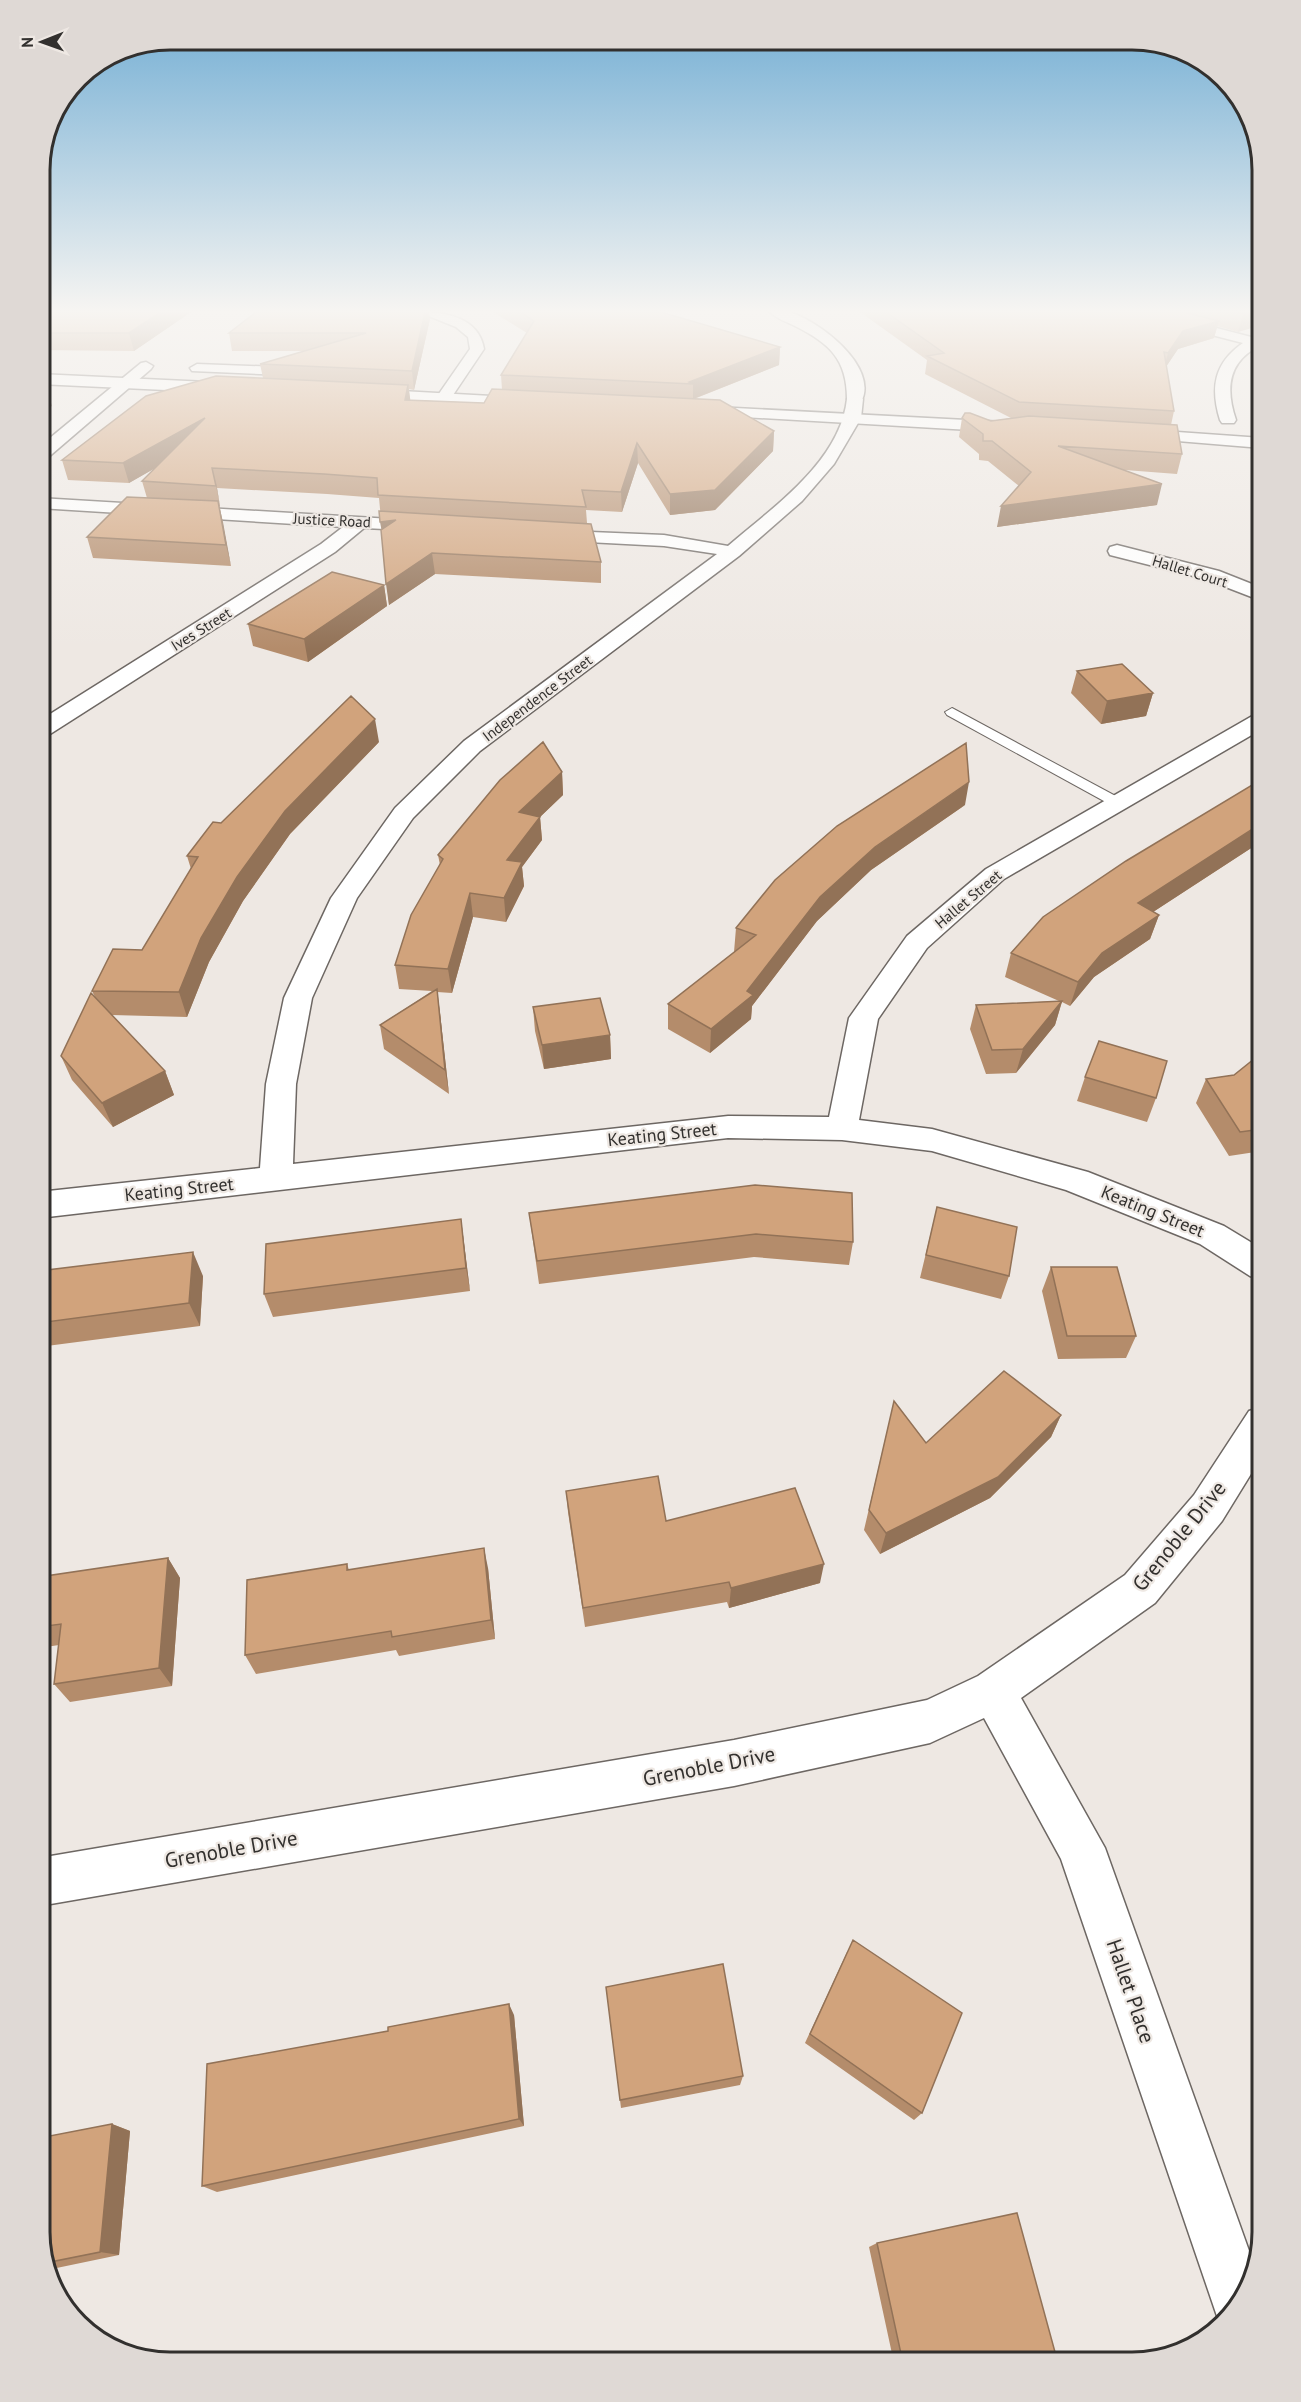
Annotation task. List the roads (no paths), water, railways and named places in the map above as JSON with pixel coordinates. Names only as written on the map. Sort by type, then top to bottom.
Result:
[{"type":"street","points":[[50,447],[78,424]]},
{"type":"street","name":"Independence Street","points":[[276,1178],[281,1084],[298,998],[344,898],[404,813],[472,746],[732,552],[796,496],[826,464],[845,424]]},
{"type":"street","points":[[992,424],[1019,428]]},
{"type":"street","points":[[1113,433],[1252,441]]},
{"type":"street","name":"Justice Road","points":[[50,504],[442,527]]},
{"type":"street","name":"Ives Street","points":[[50,724],[328,548],[360,522]]},
{"type":"street","points":[[536,533],[666,541],[732,552]]},
{"type":"street","name":"Hallet Court","points":[[1117,551],[1212,575],[1252,591]]},
{"type":"street","name":"Hallet Street","points":[[842,1129],[864,1018],[917,942],[996,874],[1252,726]]},
{"type":"street","name":"Keating Street","points":[[50,1203],[728,1127],[842,1129],[932,1140],[1076,1181],[1212,1235],[1252,1260]]},
{"type":"street","name":"Grenoble Drive","points":[[50,1880],[734,1763],[930,1721],[993,1691],[1140,1589],[1208,1508],[1252,1439]]},
{"type":"street","name":"Hallet Place","points":[[993,1691],[1081,1848],[1236,2291]]},
{"type":"lane","points":[[952,712],[1118,803]]}]
